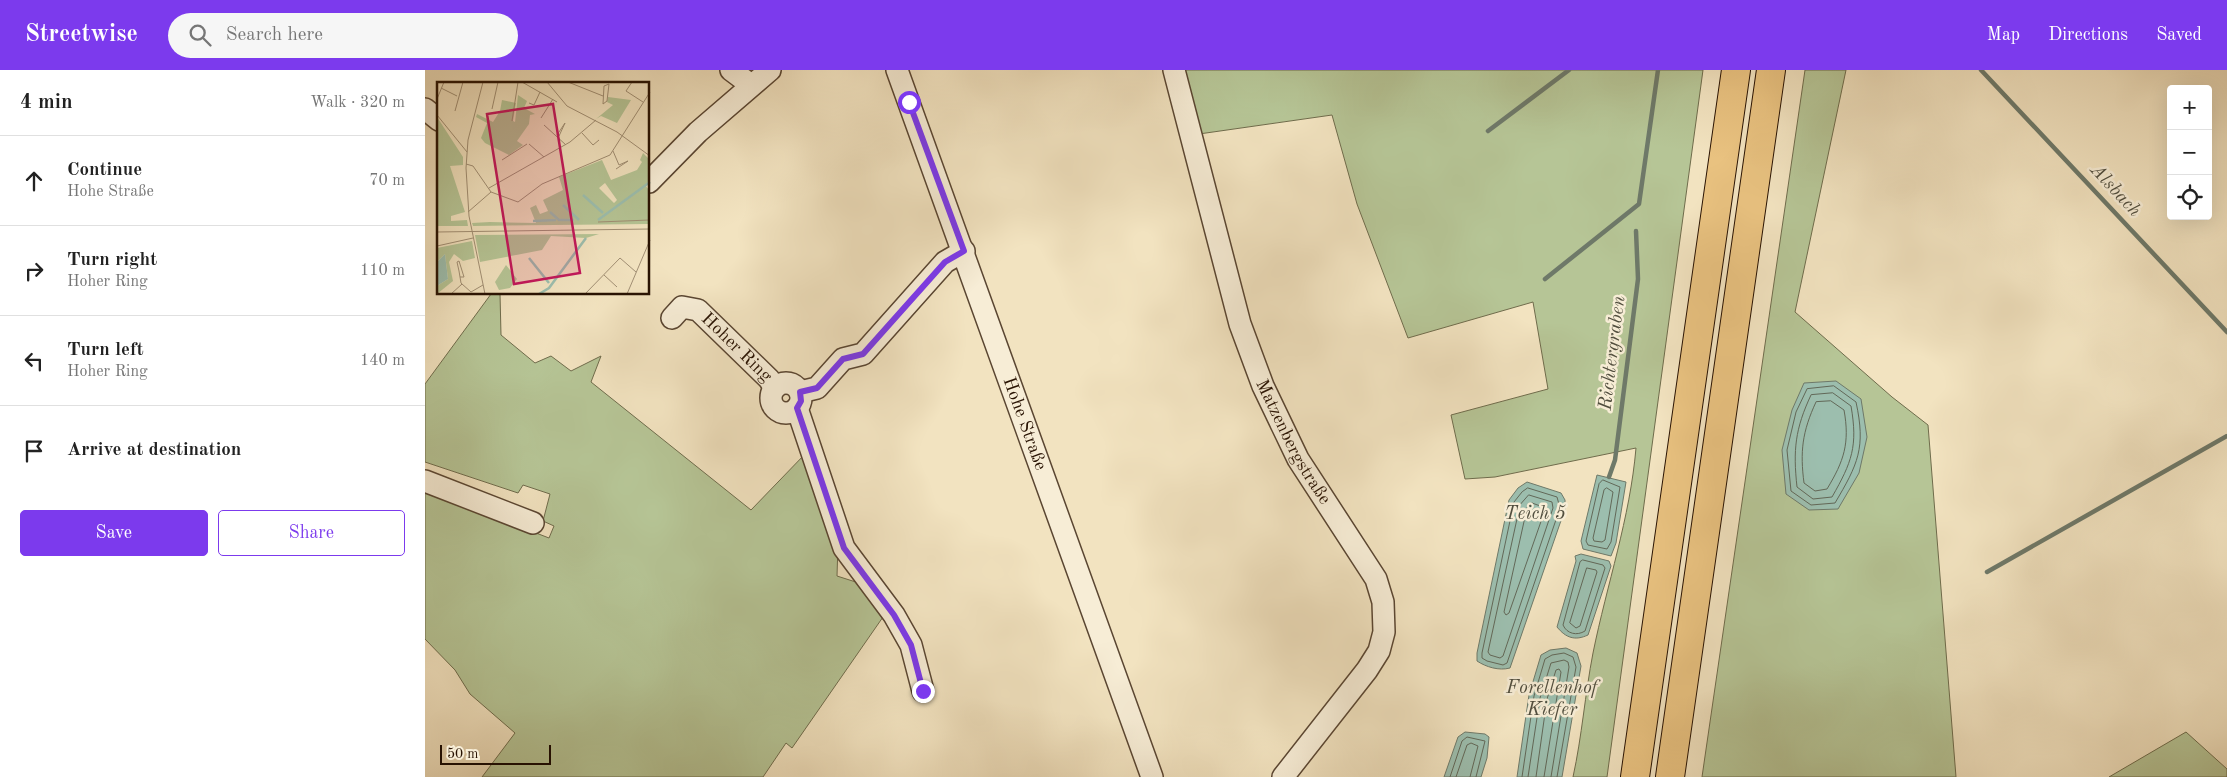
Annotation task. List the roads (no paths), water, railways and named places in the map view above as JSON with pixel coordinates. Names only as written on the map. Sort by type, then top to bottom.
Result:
[{"type":"highway","points":[[1635,777],[1737,70]]},
{"type":"highway","points":[[1671,777],[1771,70]]},
{"type":"street","points":[[731,70],[751,85]]},
{"type":"street","points":[[650,181],[698,132],[770,70]]},
{"type":"street","name":"Hohe Straße","points":[[897,70],[964,251],[1152,777]]},
{"type":"street","name":"Matzenbergstraße","points":[[1174,70],[1240,324],[1263,386],[1298,459],[1376,579],[1383,602],[1384,632],[1379,651],[1367,670],[1283,777]]},
{"type":"street","points":[[425,108],[437,118]]},
{"type":"street","name":"Hoher Ring","points":[[672,318],[682,307],[698,310],[769,379],[775,388],[771,395],[774,408],[785,413],[799,400],[817,388],[843,359],[863,354],[945,262],[964,251]]},
{"type":"street","points":[[799,400],[844,548],[894,615],[911,645],[923,691]]},
{"type":"street","points":[[425,481],[533,523]]},
{"type":"water","points":[[1836,381],[1861,399],[1867,437],[1859,473],[1838,509],[1809,510],[1786,494],[1782,450],[1792,410],[1804,383]]},
{"type":"water","points":[[1597,475],[1626,482],[1616,543],[1611,556],[1583,549],[1581,541]]},
{"type":"water","name":"Teich 5","points":[[1527,482],[1561,493],[1565,500],[1565,509],[1510,668],[1497,669],[1477,661],[1477,653],[1509,500],[1518,488]]},
{"type":"water","points":[[1581,554],[1609,561],[1611,566],[1588,635],[1575,638],[1567,636],[1557,627],[1576,561],[1575,556]]},
{"type":"water","name":"Forellenhof Kiefer","points":[[1566,648],[1577,653],[1581,666],[1562,777],[1517,777],[1529,695],[1541,655],[1550,650]]},
{"type":"water","points":[[1465,732],[1485,734],[1489,737],[1487,758],[1481,777],[1444,777],[1458,737]]},
{"type":"waterway","points":[[1488,131],[1569,70]]},
{"type":"waterway","name":"Richtergraben","points":[[1545,279],[1639,204],[1658,70]]},
{"type":"waterway","name":"Alsbach","points":[[1981,70],[2227,332]]},
{"type":"waterway","name":"Richtergraben","points":[[1609,477],[1615,460],[1638,279],[1636,231]]},
{"type":"waterway","points":[[1987,572],[2227,436]]}]
